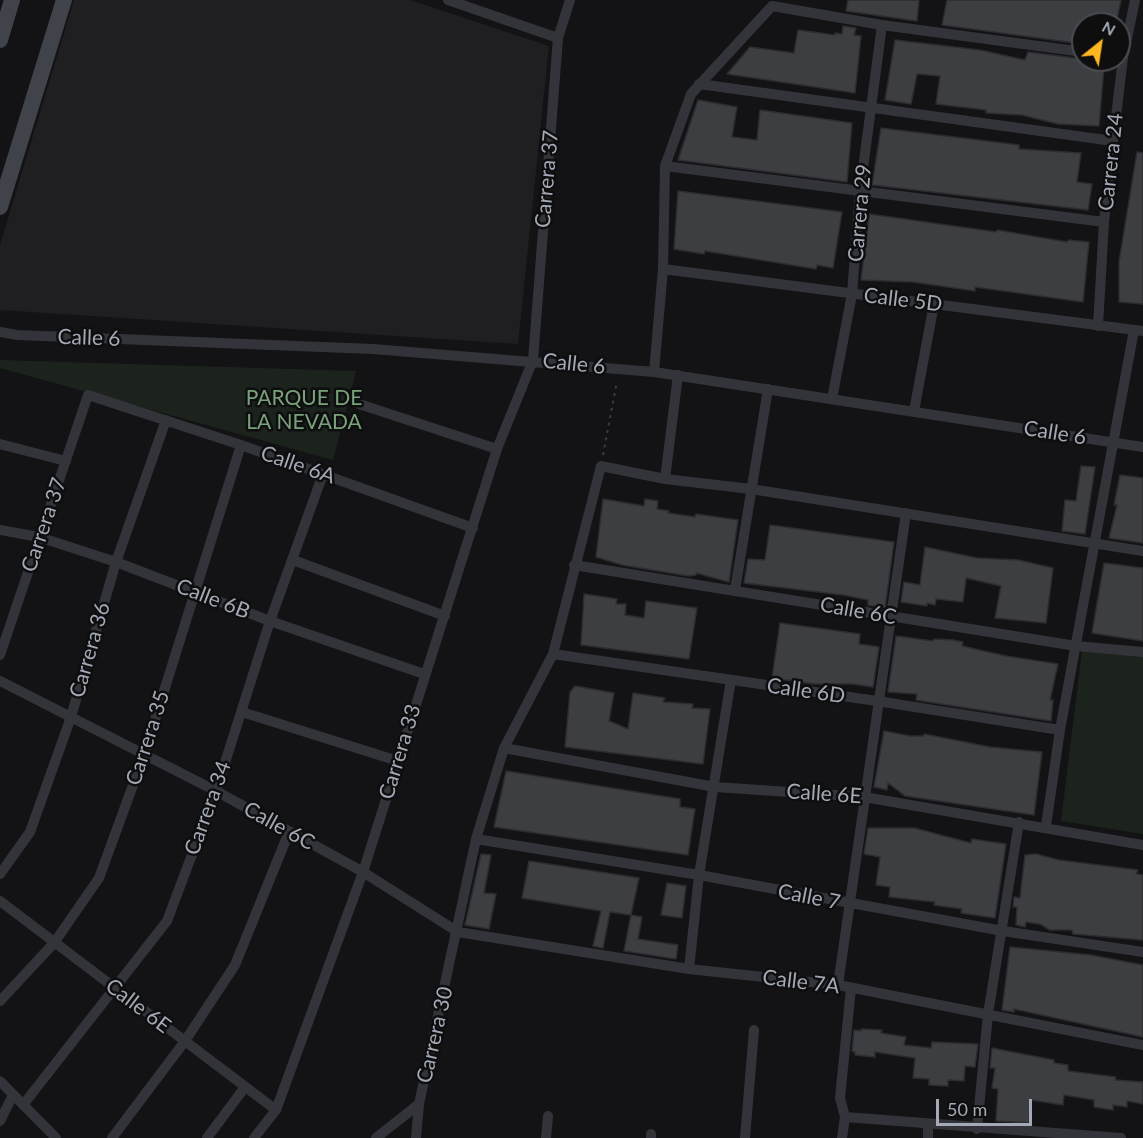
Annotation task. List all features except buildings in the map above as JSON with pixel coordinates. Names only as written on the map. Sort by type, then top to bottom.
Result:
[{"type":"street","points":[[1,33],[12,0]]},
{"type":"street","points":[[0,207],[5,181],[64,0]]},
{"type":"street","points":[[448,0],[558,38]]},
{"type":"street","name":"Carrera 37","points":[[533,360],[558,38],[570,0]]},
{"type":"street","name":"Carrera 24","points":[[1131,17],[1135,0]]},
{"type":"street","points":[[654,372],[663,269],[665,166],[691,94],[772,6],[882,26],[1071,50]]},
{"type":"street","name":"Carrera 29","points":[[832,399],[852,294],[860,191],[882,26]]},
{"type":"street","name":"Carrera 24","points":[[1098,326],[1104,222],[1120,72]]},
{"type":"street","points":[[699,84],[1113,141]]},
{"type":"street","points":[[665,166],[1104,222]]},
{"type":"street","name":"Calle 5D","points":[[663,269],[1138,331]]},
{"type":"street","points":[[914,411],[934,304]]},
{"type":"street","points":[[1046,826],[1060,730],[1113,442],[1138,331]]},
{"type":"street","name":"Calle 6","points":[[0,332],[17,335],[373,349],[533,360],[654,372],[1143,447]]},
{"type":"street","name":"Carrera 33","points":[[254,1138],[276,1110],[363,872],[497,449],[533,360]]},
{"type":"street","points":[[665,479],[678,375]]},
{"type":"street","points":[[735,590],[768,389]]},
{"type":"street","name":"Carrera 37","points":[[0,655],[88,395]]},
{"type":"street","name":"Calle 6A","points":[[88,395],[241,445],[473,528]]},
{"type":"street","points":[[359,404],[497,449]]},
{"type":"street","name":"Carrera 36","points":[[0,874],[30,832],[71,717],[116,562],[166,420]]},
{"type":"street","points":[[0,444],[66,461]]},
{"type":"street","name":"Carrera 35","points":[[0,1001],[54,942],[99,878],[144,755],[241,445]]},
{"type":"street","points":[[601,466],[665,479],[751,489],[1143,551]]},
{"type":"street","name":"Carrera 30","points":[[417,1138],[419,1104],[458,932],[476,839],[504,748],[553,654],[601,466]]},
{"type":"street","name":"Carrera 34","points":[[23,1105],[167,921],[216,791],[270,621],[323,474]]},
{"type":"street","points":[[838,986],[877,700],[892,617],[906,513]]},
{"type":"street","name":"Calle 6B","points":[[0,530],[39,537],[116,562],[270,621],[424,674]]},
{"type":"street","points":[[293,560],[445,616]]},
{"type":"street","name":"Calle 6C","points":[[574,565],[1076,646],[1143,652]]},
{"type":"street","name":"Calle 6D","points":[[553,654],[877,700],[1060,730]]},
{"type":"street","points":[[689,969],[699,875],[715,787],[730,680]]},
{"type":"street","name":"Calle 6C","points":[[0,681],[216,791],[363,872],[458,932]]},
{"type":"street","points":[[242,712],[398,761]]},
{"type":"street","name":"Calle 6E","points":[[504,748],[715,787],[864,796],[1046,826],[1143,845]]},
{"type":"street","points":[[977,1129],[988,1014],[1003,931],[1018,822]]},
{"type":"street","points":[[112,1138],[185,1041],[235,965],[289,832]]},
{"type":"street","name":"Calle 7","points":[[476,839],[699,875],[1003,931],[1143,952]]},
{"type":"street","name":"Calle 6E","points":[[0,901],[276,1110]]},
{"type":"street","name":"Calle 7A","points":[[458,932],[689,969],[851,988],[1143,1045]]},
{"type":"street","points":[[842,1138],[846,1117],[840,1098],[851,988]]},
{"type":"street","points":[[745,1138],[754,1030]]},
{"type":"street","points":[[0,1081],[56,1138]]},
{"type":"street","points":[[207,1138],[245,1088]]},
{"type":"street","points":[[0,1121],[13,1095]]},
{"type":"street","points":[[376,1138],[419,1104]]},
{"type":"street","points":[[546,1138],[548,1116]]},
{"type":"street","points":[[846,1117],[1031,1135],[1121,1138]]},
{"type":"street","points":[[928,1125],[928,1138]]},
{"type":"street","points":[[38,1138],[44,1126]]},
{"type":"path","points":[[601,466],[619,369]]},
{"type":"shaded area","points":[[74,0],[410,0],[549,46],[518,344],[0,310],[0,245]]},
{"type":"green space","name":"PARQUE DE LA NEVADA","points":[[0,360],[356,371],[333,460],[0,368]]},
{"type":"green space","points":[[1083,643],[1143,651],[1143,834],[1061,821]]}]
